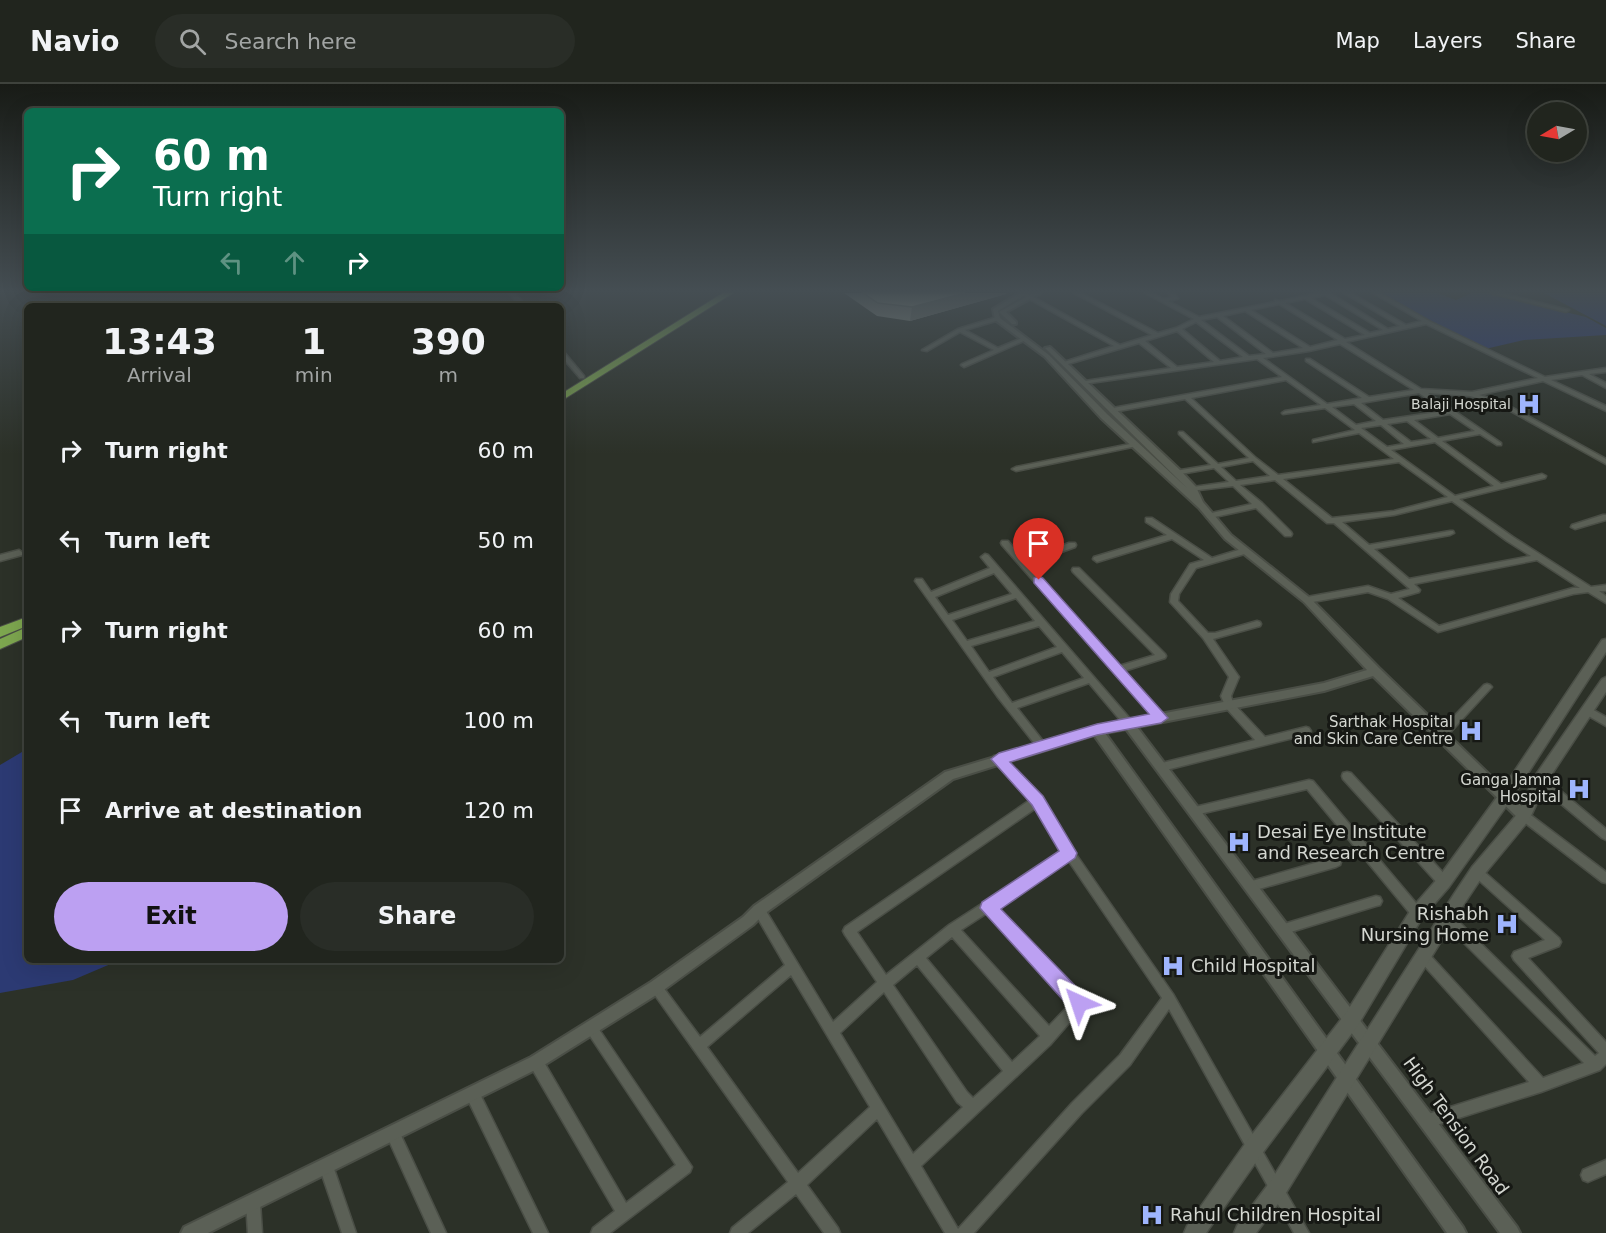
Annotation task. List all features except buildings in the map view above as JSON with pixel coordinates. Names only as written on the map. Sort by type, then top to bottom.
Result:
[{"type":"main road","points":[[564,396],[589,375],[632,347]]},
{"type":"main road","points":[[564,388],[637,347]]},
{"type":"main road","points":[[0,632],[24,622]]},
{"type":"main road","points":[[0,644],[24,633]]},
{"type":"main road","points":[[1194,1233],[1254,1148],[1352,1018],[1417,913],[1444,882],[1505,797],[1606,643]]},
{"type":"main road","points":[[1244,1233],[1277,1189],[1477,872],[1524,816],[1540,780],[1606,682]]},
{"type":"street","points":[[925,350],[931,347]]},
{"type":"street","points":[[992,347],[999,350]]},
{"type":"street","points":[[964,365],[1007,347]]},
{"type":"street","points":[[1034,347],[1053,361],[1135,446],[1202,506],[1228,537],[1307,600],[1375,671],[1524,816],[1606,878]]},
{"type":"street","points":[[1045,347],[1066,363],[1178,473],[1193,489],[1202,506]]},
{"type":"street","points":[[1066,363],[1120,347]]},
{"type":"street","points":[[1149,347],[1176,369]]},
{"type":"street","points":[[1199,347],[1219,363]]},
{"type":"street","points":[[1232,347],[1249,359]]},
{"type":"street","points":[[1261,347],[1272,355]]},
{"type":"street","points":[[1304,347],[1308,349]]},
{"type":"street","points":[[1085,383],[1318,347]]},
{"type":"street","points":[[1350,347],[1499,444]]},
{"type":"street","points":[[1478,347],[1606,409]]},
{"type":"street","points":[[564,354],[589,375]]},
{"type":"street","points":[[1258,357],[1537,557],[1606,600]]},
{"type":"street","points":[[1308,360],[1369,400]]},
{"type":"street","points":[[1471,394],[1544,379],[1606,370]]},
{"type":"street","points":[[1582,373],[1606,386]]},
{"type":"street","points":[[1113,410],[1287,378]]},
{"type":"street","points":[[1285,413],[1420,391],[1471,394],[1500,403],[1606,462]]},
{"type":"street","points":[[1187,397],[1254,459],[1330,521],[1394,513],[1542,476]]},
{"type":"street","points":[[1356,402],[1410,445]]},
{"type":"street","points":[[1315,441],[1381,423],[1450,411]]},
{"type":"street","points":[[1407,418],[1500,487]]},
{"type":"street","points":[[1386,449],[1481,432]]},
{"type":"street","points":[[1181,433],[1288,534]]},
{"type":"street","points":[[1016,470],[1135,446]]},
{"type":"street","points":[[1178,473],[1215,464],[1254,459]]},
{"type":"street","points":[[1193,489],[1281,479],[1400,460]]},
{"type":"street","points":[[1210,516],[1259,505]]},
{"type":"street","points":[[1575,527],[1606,517]]},
{"type":"street","points":[[1149,520],[1209,560]]},
{"type":"street","points":[[1335,520],[1416,590],[1391,597]]},
{"type":"street","points":[[1368,548],[1450,533]]},
{"type":"street","points":[[1096,559],[1173,536]]},
{"type":"street","points":[[1005,543],[1161,718]]},
{"type":"street","points":[[1023,563],[1072,544]]},
{"type":"street","points":[[1245,551],[1209,560],[1188,571],[1173,598],[1176,607],[1206,636],[1234,677],[1226,696],[1229,705],[1263,742]]},
{"type":"street","points":[[0,558],[19,553]]},
{"type":"street","points":[[985,557],[1129,724]]},
{"type":"street","points":[[1409,582],[1537,557]]},
{"type":"street","points":[[930,596],[994,569]]},
{"type":"street","points":[[1076,570],[1162,656],[1118,670]]},
{"type":"street","points":[[919,581],[1010,707],[1041,745]]},
{"type":"street","points":[[1307,600],[1368,589],[1391,597],[1437,629],[1589,589],[1606,588]]},
{"type":"street","points":[[947,620],[1017,595]]},
{"type":"street","points":[[965,645],[1041,622]]},
{"type":"street","points":[[1206,636],[1215,636],[1257,624]]},
{"type":"street","points":[[987,676],[1063,648]]},
{"type":"street","points":[[190,1233],[473,1095],[592,1029],[656,987],[748,921],[759,910],[949,776],[1041,745],[1097,730],[1336,685],[1375,671]]},
{"type":"street","points":[[1010,707],[1090,679]]},
{"type":"street","points":[[1441,736],[1487,687]]},
{"type":"street","points":[[1588,711],[1606,722]]},
{"type":"street","name":"High Tension Road","points":[[1129,724],[1352,1018],[1511,1233]]},
{"type":"street","points":[[1097,730],[1457,1233]]},
{"type":"street","points":[[1162,767],[1306,731]]},
{"type":"street","points":[[999,759],[1037,801],[1069,853],[1169,998],[1302,1233]]},
{"type":"street","points":[[1347,776],[1444,882]]},
{"type":"street","points":[[1540,780],[1606,835]]},
{"type":"street","points":[[1195,811],[1309,784],[1417,913]]},
{"type":"street","points":[[973,1107],[962,1097],[849,931],[1037,801]]},
{"type":"street","points":[[832,1031],[884,984],[954,929],[1069,853]]},
{"type":"street","points":[[1252,886],[1336,862]]},
{"type":"street","points":[[1477,872],[1555,942],[1518,956],[1606,1051]]},
{"type":"street","points":[[1284,929],[1376,901]]},
{"type":"street","points":[[912,1165],[1049,1035],[1079,1003],[988,908]]},
{"type":"street","points":[[759,910],[953,1233]]},
{"type":"street","points":[[1427,1120],[1541,1085],[1601,1060],[1448,919]]},
{"type":"street","points":[[954,929],[1049,1035]]},
{"type":"street","points":[[1424,957],[1541,1085]]},
{"type":"street","points":[[918,959],[1011,1071]]},
{"type":"street","points":[[698,1047],[793,966]]},
{"type":"street","points":[[656,987],[833,1233]]},
{"type":"street","points":[[964,1233],[1077,1108],[1125,1060],[1169,998]]},
{"type":"street","points":[[592,1029],[685,1167],[598,1233]]},
{"type":"street","points":[[536,1062],[623,1212]]},
{"type":"street","points":[[473,1095],[541,1233]]},
{"type":"street","points":[[740,1232],[797,1184],[878,1108]]},
{"type":"street","points":[[393,1134],[439,1233]]},
{"type":"street","points":[[326,1166],[350,1233]]},
{"type":"street","points":[[1588,1175],[1606,1167]]},
{"type":"street","points":[[253,1202],[255,1233]]},
{"type":"shaded area","points":[[24,751],[24,963],[113,963],[73,980],[0,993],[0,765]]},
{"type":"place","name":"Balaji Hospital","points":[[1529,404]]},
{"type":"place","name":"Sarthak Hospital and Skin Care Centre","points":[[1471,731]]},
{"type":"place","name":"Ganga Jamna Hospital","points":[[1579,789]]},
{"type":"place","name":"Desai Eye Institute and Research Centre","points":[[1239,842]]},
{"type":"place","name":"Rishabh Nursing Home","points":[[1507,924]]},
{"type":"place","name":"Child Hospital","points":[[1173,966]]},
{"type":"place","name":"Rahul Children Hospital","points":[[1152,1215]]},
{"type":"route","points":[[1039,580],[1161,718],[1097,730],[999,759],[1037,801],[1069,853],[988,908],[1079,1003]]}]
